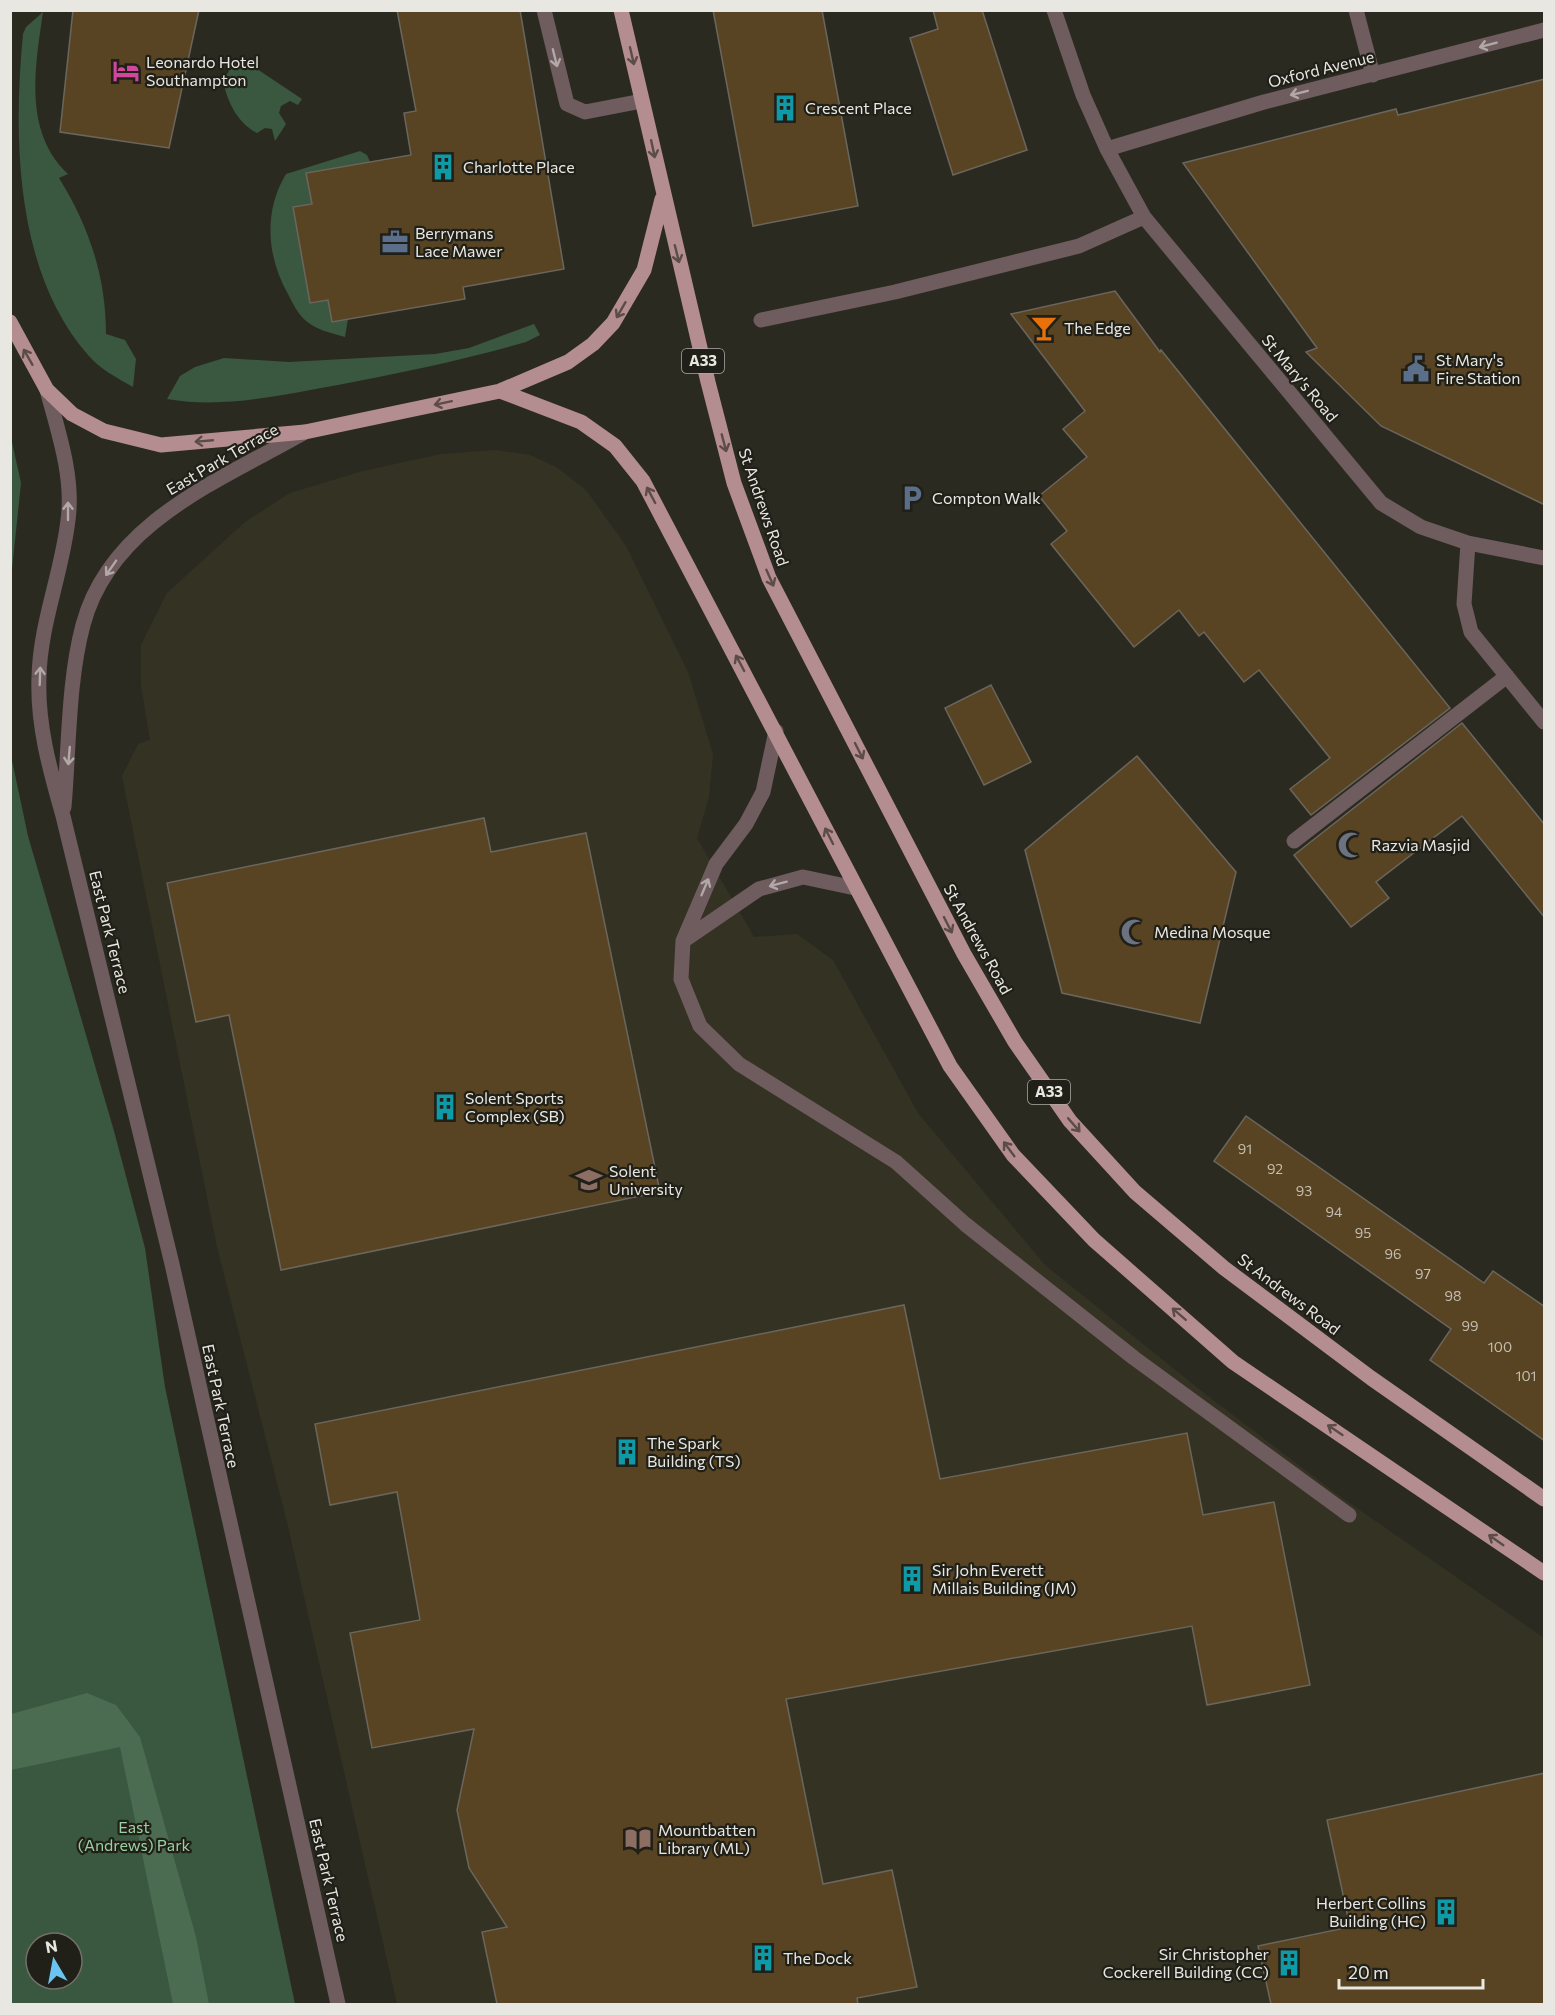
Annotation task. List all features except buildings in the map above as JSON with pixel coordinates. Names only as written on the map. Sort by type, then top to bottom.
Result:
[{"type":"main road","points":[[10,322],[47,390],[72,414],[104,431],[161,445],[304,432],[500,391],[568,362],[593,344],[613,323],[644,270],[663,197],[621,10]]},
{"type":"main road","name":"St Andrews Road","points":[[663,197],[734,483],[770,578],[964,954],[1015,1042],[1070,1121],[1135,1192],[1242,1282],[1371,1378],[1545,1499]]},
{"type":"main road","points":[[500,391],[581,422],[615,446],[643,481],[950,1066],[1013,1155],[1094,1240],[1233,1362],[1545,1573]]},
{"type":"street","points":[[544,10],[567,104],[585,112],[642,101]]},
{"type":"street","name":"St Mary's Road","points":[[1054,10],[1083,95],[1107,149],[1144,217],[1381,503],[1421,527],[1468,543],[1545,558]]},
{"type":"street","points":[[1356,10],[1373,75]]},
{"type":"street","name":"Oxford Avenue","points":[[1107,149],[1264,102],[1545,30]]},
{"type":"street","points":[[761,320],[895,292],[1079,246],[1144,217]]},
{"type":"street","name":"East Park Terrace","points":[[47,390],[64,451],[69,519],[49,604],[39,677],[44,750],[63,816],[172,1264],[339,2004]]},
{"type":"street","name":"East Park Terrace","points":[[63,816],[83,624],[102,580],[123,550],[166,512],[304,432]]},
{"type":"street","points":[[1468,543],[1464,604],[1471,632],[1545,722]]},
{"type":"street","points":[[1294,841],[1508,676]]},
{"type":"street","points":[[776,731],[763,792],[746,824],[716,864],[683,941],[681,979],[700,1026],[739,1064],[773,1088],[896,1162],[965,1224],[1134,1358],[1349,1515]]},
{"type":"street","points":[[683,941],[759,889],[803,877],[855,888]]},
{"type":"shaded area","name":"Solent University","points":[[495,450],[530,455],[556,467],[586,490],[626,546],[688,672],[713,754],[709,797],[697,838],[754,937],[797,934],[833,960],[918,1113],[1045,1265],[1204,1393],[1338,1495],[1544,1638],[1544,2004],[397,2004],[287,1522],[217,1247],[122,776],[138,744],[150,740],[141,685],[141,645],[167,593],[245,522],[290,493],[363,471],[441,454]]},
{"type":"green space","points":[[43,12],[36,76],[38,119],[44,139],[54,157],[68,174],[59,178],[79,215],[94,253],[103,292],[106,334],[125,340],[136,359],[133,387],[109,373],[93,360],[64,322],[46,284],[33,244],[24,202],[20,159],[20,74],[23,34],[26,27]]},
{"type":"green space","points":[[248,58],[251,65],[302,99],[298,105],[290,101],[281,106],[279,113],[286,124],[275,141],[272,129],[265,128],[257,133],[243,123],[227,94],[222,78],[229,72],[225,62]]},
{"type":"green space","points":[[360,151],[367,155],[370,162],[307,173],[312,204],[294,207],[311,303],[328,300],[348,319],[345,337],[315,327],[306,321],[296,309],[276,265],[270,234],[271,219],[279,189],[286,174]]},
{"type":"green space","points":[[534,324],[540,335],[526,342],[385,376],[253,400],[189,402],[167,399],[180,376],[195,367],[224,358],[289,362],[435,354],[469,348]]},
{"type":"green space","points":[[10,433],[21,483],[11,579],[10,579]]},
{"type":"green space","name":"East (Andrews) Park","points":[[10,751],[28,836],[114,1131],[145,1248],[165,1387],[295,2004],[11,2004]]},
{"type":"green space","points":[[87,1693],[116,1705],[140,1737],[196,1937],[209,2004],[173,2004],[120,1747],[11,1770],[11,1714]]},
{"type":"place","name":"Leonardo Hotel Southampton","points":[[126,71]]},
{"type":"place","name":"Crescent Place","points":[[785,108]]},
{"type":"place","name":"Charlotte Place","points":[[443,167]]},
{"type":"place","name":"Berrymans Lace Mawer","points":[[395,242]]},
{"type":"place","name":"The Edge","points":[[1044,328]]},
{"type":"place","name":"St Mary's Fire Station","points":[[1416,369]]},
{"type":"place","name":"Compton Walk","points":[[912,498]]},
{"type":"place","name":"Razvia Masjid","points":[[1351,845]]},
{"type":"place","name":"Medina Mosque","points":[[1134,932]]},
{"type":"place","name":"Solent Sports Complex (SB)","points":[[445,1107]]},
{"type":"place","name":"Solent University","points":[[589,1180]]},
{"type":"place","name":"The Spark Building (TS)","points":[[627,1452]]},
{"type":"place","name":"Sir John Everett Millais Building (JM)","points":[[912,1579]]},
{"type":"place","name":"Mountbatten Library (ML)","points":[[638,1839]]},
{"type":"place","name":"Herbert Collins Building (HC)","points":[[1446,1912]]},
{"type":"place","name":"The Dock","points":[[763,1958]]},
{"type":"place","name":"Sir Christopher Cockerell Building (CC)","points":[[1289,1963]]}]
